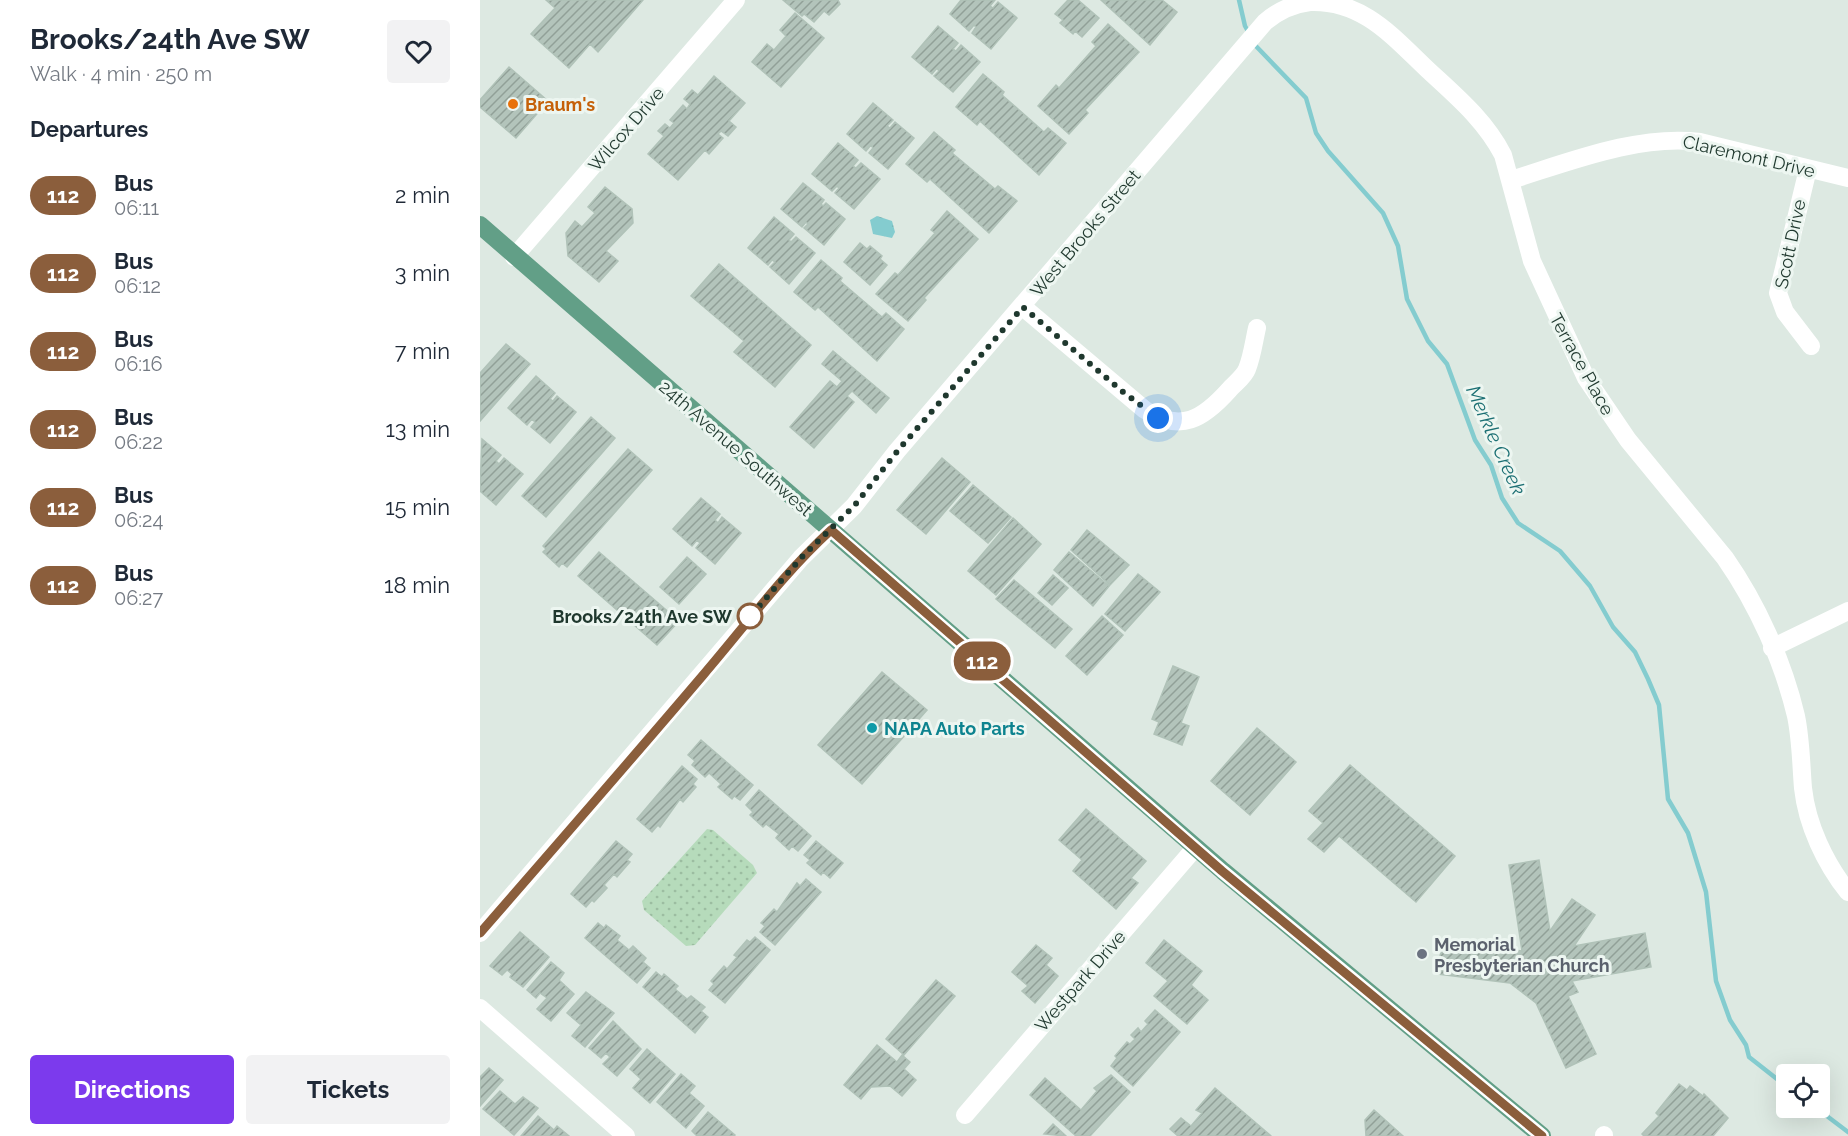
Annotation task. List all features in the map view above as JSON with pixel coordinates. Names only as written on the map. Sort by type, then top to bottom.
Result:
[{"type":"main road","name":"24th Avenue Southwest","points":[[480,225],[1195,848],[1542,1136]]},
{"type":"street","name":"Wilcox Drive","points":[[514,257],[736,0]]},
{"type":"street","name":"Terrace Place","points":[[1265,22],[1289,7],[1322,1],[1349,6],[1373,18],[1479,118],[1499,147],[1511,180],[1532,261],[1586,378],[1628,440],[1710,538],[1737,575],[1772,648],[1796,718],[1803,791],[1810,819],[1818,843],[1848,892]]},
{"type":"street","name":"West Brooks Street","points":[[480,933],[722,653],[771,592],[801,558],[854,506],[900,448],[1265,22]]},
{"type":"street","name":"Claremont Drive","points":[[1511,180],[1625,147],[1676,139],[1848,178]]},
{"type":"street","name":"Scott Drive","points":[[1808,169],[1778,293],[1785,312],[1811,346]]},
{"type":"street","points":[[1023,307],[1145,410],[1158,418],[1173,422],[1186,422],[1200,417],[1219,401],[1246,370],[1257,328]]},
{"type":"street","points":[[1772,648],[1848,611]]},
{"type":"street","name":"Westpark Drive","points":[[965,1114],[1195,848]]},
{"type":"street","points":[[480,1008],[626,1136]]},
{"type":"green space","points":[[707,829],[713,830],[753,865],[757,873],[695,945],[686,946],[644,910],[642,901]]},
{"type":"water","points":[[877,216],[892,221],[895,232],[892,238],[873,234],[870,220]]},
{"type":"building","points":[[546,0],[643,0],[598,52],[590,44],[569,68],[531,34],[555,8]]},
{"type":"building","points":[[783,0],[838,0],[840,4],[829,15],[824,11],[814,22],[804,14],[802,16]]},
{"type":"building","points":[[961,0],[995,0],[990,6],[993,8],[998,2],[1017,18],[991,49],[972,33],[976,27],[974,25],[969,31],[950,14]]},
{"type":"building","points":[[1068,0],[1078,0],[1099,18],[1082,37],[1075,31],[1073,34],[1060,23],[1063,20],[1055,14]]},
{"type":"building","points":[[1101,0],[1162,0],[1177,12],[1150,45]]},
{"type":"building","points":[[795,13],[824,38],[781,87],[752,62],[767,44],[774,50],[786,36],[780,30]]},
{"type":"building","points":[[1108,24],[1139,52],[1085,110],[1088,113],[1069,134],[1038,106],[1056,85],[1059,88],[1096,46],[1092,42]]},
{"type":"building","points":[[938,26],[958,43],[953,49],[956,51],[961,45],[980,62],[953,92],[934,76],[939,71],[937,68],[932,74],[912,57]]},
{"type":"building","name":"Braum's","points":[[509,67],[548,101],[516,138],[480,107],[480,100]]},
{"type":"building","points":[[983,74],[1004,92],[1002,95],[1044,132],[1048,128],[1066,143],[1039,175],[980,121],[977,125],[956,107]]},
{"type":"building","points":[[714,76],[745,103],[729,121],[736,127],[728,136],[721,131],[718,134],[723,138],[709,154],[705,150],[678,180],[648,154],[664,136],[658,131],[665,124],[670,128],[674,123],[670,120],[683,105],[687,109],[690,104],[684,99],[692,90],[698,95]]},
{"type":"building","points":[[873,103],[893,120],[887,126],[890,128],[895,122],[914,138],[888,169],[869,153],[873,148],[871,145],[866,151],[847,134]]},
{"type":"building","points":[[934,132],[955,150],[952,153],[995,189],[998,186],[1017,201],[989,233],[930,179],[927,182],[906,164]]},
{"type":"building","points":[[838,143],[858,160],[853,166],[856,168],[861,163],[880,179],[854,209],[835,193],[839,188],[837,186],[832,191],[812,174]]},
{"type":"building","points":[[803,183],[824,200],[821,204],[823,206],[826,203],[845,219],[824,245],[804,228],[808,224],[806,222],[802,227],[781,209]]},
{"type":"building","points":[[605,187],[632,209],[633,223],[606,251],[618,261],[599,282],[568,256],[566,233],[575,221],[582,227],[595,213],[588,207]]},
{"type":"building","points":[[947,211],[978,239],[924,298],[926,300],[908,321],[876,294],[895,273],[898,275],[935,233],[931,230]]},
{"type":"building","points":[[774,217],[794,234],[789,240],[791,242],[796,237],[815,253],[789,284],[770,267],[775,262],[772,260],[768,265],[748,248]]},
{"type":"building","points":[[860,243],[867,249],[870,246],[882,256],[880,259],[887,265],[870,285],[844,262]]},
{"type":"building","points":[[821,260],[842,278],[840,281],[882,317],[886,313],[904,329],[877,361],[818,307],[815,310],[794,292]]},
{"type":"building","points":[[719,264],[811,345],[775,387],[734,352],[744,341],[691,296]]},
{"type":"building","points":[[506,344],[530,364],[480,421],[480,373]]},
{"type":"building","points":[[833,351],[889,398],[876,413],[852,391],[847,396],[854,402],[814,448],[790,427],[830,381],[837,387],[842,381],[822,364]]},
{"type":"building","points":[[536,376],[555,393],[550,399],[553,401],[557,396],[576,412],[550,443],[531,427],[535,422],[532,419],[527,425],[508,408]]},
{"type":"building","points":[[591,417],[615,438],[546,517],[522,496]]},
{"type":"building","points":[[482,439],[501,455],[496,461],[499,464],[504,458],[523,474],[496,505],[480,491]]},
{"type":"building","points":[[628,449],[652,470],[567,567],[562,563],[559,567],[543,552],[546,549],[543,546]]},
{"type":"building","points":[[942,458],[970,482],[926,534],[897,510]]},
{"type":"building","points":[[973,485],[1011,517],[988,543],[950,511]]},
{"type":"building","points":[[701,498],[720,514],[715,520],[718,523],[722,517],[741,533],[715,564],[696,548],[700,543],[697,540],[692,546],[673,529]]},
{"type":"building","points":[[1013,518],[1041,544],[996,595],[968,571]]},
{"type":"building","points":[[1087,530],[1129,565],[1110,585],[1071,550]]},
{"type":"building","points":[[599,552],[679,621],[657,645],[578,576]]},
{"type":"building","points":[[1069,552],[1109,586],[1093,606],[1054,570]]},
{"type":"building","points":[[687,557],[706,574],[679,604],[660,587]]},
{"type":"building","points":[[1138,574],[1160,592],[1125,631],[1105,614]]},
{"type":"building","points":[[1053,575],[1068,588],[1052,605],[1038,593]]},
{"type":"building","points":[[1014,580],[1072,629],[1055,648],[996,599]]},
{"type":"building","points":[[1102,616],[1123,635],[1087,675],[1066,656]]},
{"type":"building","points":[[1173,666],[1199,677],[1181,723],[1189,726],[1182,745],[1154,734],[1159,722],[1152,719]]},
{"type":"building","name":"NAPA Auto Parts","points":[[882,672],[927,710],[862,784],[818,745]]},
{"type":"building","points":[[1257,728],[1296,762],[1250,815],[1211,781]]},
{"type":"building","points":[[701,740],[753,785],[740,800],[734,796],[732,799],[718,787],[721,784],[709,773],[705,777],[692,765],[695,761],[688,755]]},
{"type":"building","points":[[1350,765],[1455,856],[1416,902],[1339,836],[1324,852],[1308,839],[1323,823],[1309,811]]},
{"type":"building","points":[[682,766],[697,779],[693,784],[696,787],[683,802],[680,799],[660,827],[658,825],[652,832],[637,819]]},
{"type":"building","points":[[759,790],[811,836],[798,851],[792,846],[789,850],[776,838],[779,834],[766,824],[763,827],[750,815],[753,812],[746,805]]},
{"type":"building","points":[[1086,809],[1146,861],[1131,878],[1138,883],[1116,909],[1073,871],[1082,860],[1059,840]]},
{"type":"building","points":[[616,841],[632,854],[627,860],[630,862],[617,877],[614,874],[604,885],[607,888],[586,907],[571,894]]},
{"type":"building","points":[[816,841],[843,863],[830,878],[823,872],[821,875],[807,863],[810,860],[804,855]]},
{"type":"building","points":[[1539,860],[1550,931],[1572,899],[1595,915],[1574,946],[1645,933],[1651,967],[1572,981],[1578,992],[1568,996],[1596,1054],[1566,1068],[1536,1003],[1510,983],[1438,974],[1442,941],[1522,951],[1509,865]]},
{"type":"building","points":[[806,879],[821,892],[775,945],[760,932],[765,926],[761,923],[774,909],[777,912],[797,883],[800,886]]},
{"type":"building","points":[[598,923],[604,928],[606,925],[620,936],[617,940],[629,950],[633,946],[646,958],[643,962],[650,968],[637,983],[585,938]]},
{"type":"building","points":[[520,932],[549,957],[523,987],[510,977],[512,974],[507,970],[502,975],[490,966]]},
{"type":"building","points":[[755,937],[770,950],[725,1003],[709,990],[714,984],[711,981],[724,966],[727,969],[737,957],[734,955],[747,940],[750,942]]},
{"type":"building","points":[[1164,940],[1202,971],[1191,985],[1208,1000],[1187,1024],[1154,996],[1168,981],[1146,963]]},
{"type":"building","points":[[1036,945],[1052,958],[1046,965],[1058,976],[1035,1003],[1022,991],[1028,986],[1012,972]]},
{"type":"building","points":[[551,962],[564,973],[559,980],[574,994],[551,1021],[537,1009],[547,998],[540,993],[536,998],[527,990]]},
{"type":"building","points":[[656,972],[662,977],[664,974],[678,986],[675,989],[687,999],[691,996],[705,1007],[701,1011],[708,1017],[695,1033],[643,987]]},
{"type":"building","points":[[936,980],[955,996],[904,1055],[886,1039]]},
{"type":"building","points":[[586,992],[614,1013],[585,1047],[572,1036],[581,1025],[567,1013]]},
{"type":"building","points":[[1155,1010],[1180,1032],[1133,1086],[1111,1066],[1117,1058],[1115,1056],[1127,1042],[1130,1044],[1135,1039],[1131,1035],[1138,1028],[1141,1032],[1148,1024],[1145,1021]]},
{"type":"building","points":[[613,1021],[641,1049],[617,1076],[603,1064],[610,1057],[606,1053],[601,1058],[589,1048]]},
{"type":"building","points":[[877,1045],[897,1062],[902,1055],[910,1062],[904,1069],[916,1080],[902,1096],[890,1086],[871,1087],[861,1099],[844,1085]]},
{"type":"building","points":[[647,1049],[675,1074],[650,1103],[633,1088],[641,1079],[630,1069]]},
{"type":"building","points":[[489,1068],[503,1080],[480,1106],[480,1077]]},
{"type":"building","points":[[681,1074],[695,1086],[689,1093],[704,1106],[686,1128],[657,1102]]},
{"type":"building","points":[[1111,1075],[1130,1092],[1090,1136],[1076,1136],[1030,1095],[1045,1078],[1081,1110],[1097,1091],[1094,1088]]},
{"type":"building","points":[[1679,1084],[1687,1090],[1690,1086],[1703,1096],[1704,1094],[1728,1118],[1713,1136],[1644,1136],[1642,1134],[1659,1116],[1656,1113]]},
{"type":"building","points":[[1215,1088],[1271,1136],[1178,1136],[1170,1129],[1181,1118],[1191,1126],[1202,1113],[1196,1110]]},
{"type":"building","points":[[500,1091],[515,1104],[523,1097],[538,1108],[514,1135],[483,1109]]},
{"type":"building","points":[[1374,1110],[1403,1136],[1366,1136],[1365,1120]]},
{"type":"building","points":[[708,1112],[735,1135],[697,1136],[692,1131]]},
{"type":"building","points":[[538,1116],[554,1130],[557,1126],[569,1136],[521,1136]]},
{"type":"building","points":[[1053,1124],[1066,1136],[1044,1134]]},
{"type":"waterway","name":"Merkle Creek","points":[[1239,0],[1249,33]]},
{"type":"waterway","name":"Merkle Creek","points":[[1253,43],[1306,98],[1316,133],[1328,151],[1383,213],[1398,246],[1407,299],[1428,341],[1447,364],[1475,440],[1491,465],[1502,498],[1518,523],[1560,551],[1590,586],[1613,627],[1635,652],[1659,705],[1668,799],[1688,833],[1706,892],[1716,981],[1730,1020],[1746,1045],[1749,1057],[1776,1078]]},
{"type":"waterway","name":"Merkle Creek","points":[[1830,1118],[1848,1132]]},
{"type":"bus line","name":"112","points":[[480,933],[722,653],[756,609],[801,558],[831,530],[1222,871],[1542,1136]]},
{"type":"place","name":"Braum's","points":[[513,104]]},
{"type":"place","name":"Brooks/24th Ave SW","points":[[750,616]]},
{"type":"place","name":"NAPA Auto Parts","points":[[872,728]]},
{"type":"place","name":"Memorial Presbyterian Church","points":[[1422,954]]},
{"type":"route","points":[[750,616],[748,619],[801,558],[854,506],[900,448],[1023,307],[1123,392],[1158,418]]}]
